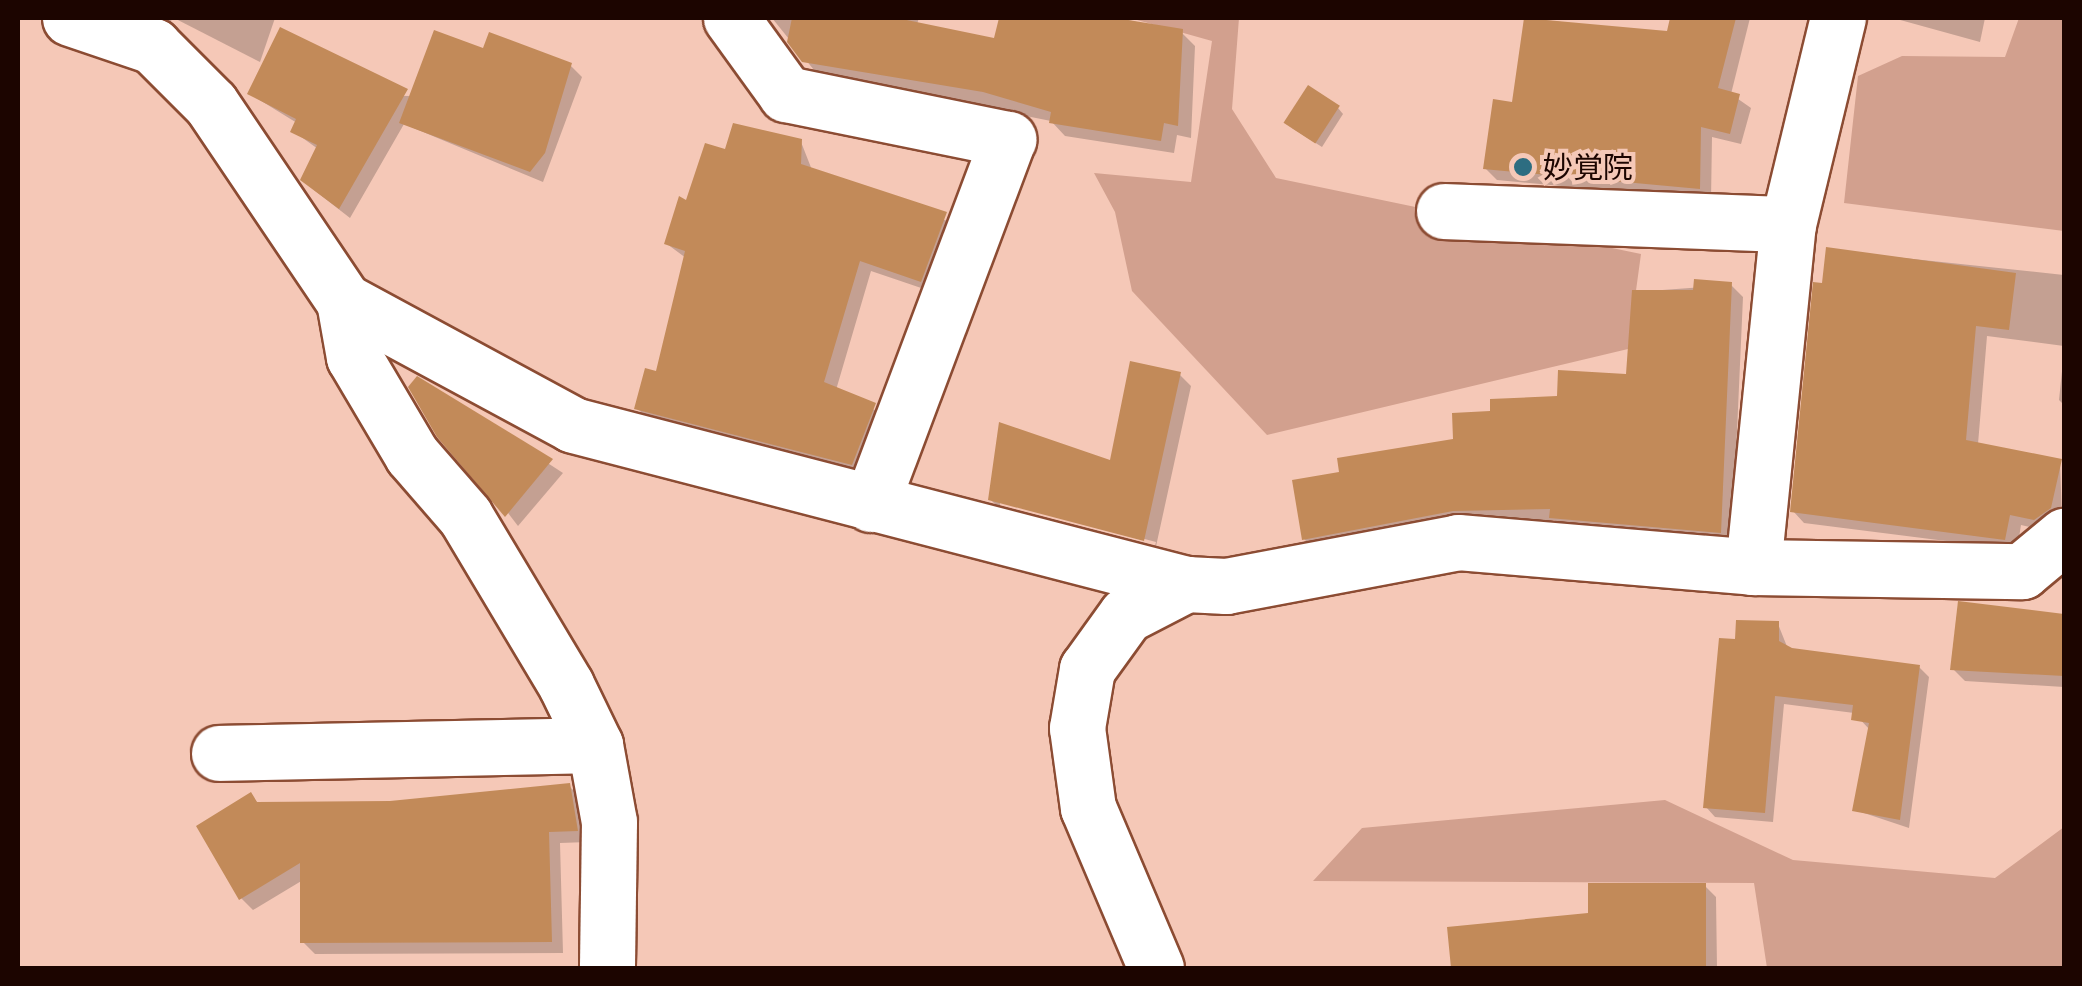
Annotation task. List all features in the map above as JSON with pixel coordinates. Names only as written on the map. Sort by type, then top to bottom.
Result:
[{"type":"street","points":[[70,18],[153,46],[212,104],[344,301],[354,357],[412,455],[464,516],[595,745],[610,822],[606,968]]},
{"type":"street","points":[[731,18],[786,94],[1008,139],[870,504]]},
{"type":"street","points":[[1753,567],[1788,224],[1838,18]]},
{"type":"street","points":[[1444,211],[1788,224]]},
{"type":"street","points":[[344,301],[573,425],[1186,584],[1226,586],[1458,542],[1753,567],[2043,572],[2064,536]]},
{"type":"street","points":[[1156,968],[1088,808],[1077,728],[1086,669],[1126,615],[1186,584]]},
{"type":"street","points":[[218,753],[595,745]]},
{"type":"shaded area","points":[[1130,18],[1239,18],[1232,109],[1276,178],[1641,254],[1628,349],[1267,435],[1132,291],[1115,212],[1094,173],[1191,182],[1212,41]]},
{"type":"shaded area","points":[[2019,18],[2064,18],[2064,231],[1844,203],[1858,76],[1902,56],[2005,57]]},
{"type":"shaded area","points":[[1665,800],[1793,860],[1995,878],[2064,827],[2064,968],[1767,968],[1754,883],[1313,881],[1362,828]]},
{"type":"building","points":[[792,18],[897,18],[994,38],[999,18],[1116,18],[1183,29],[1178,126],[1164,123],[1161,141],[1049,123],[1051,112],[983,92],[802,62],[787,42]]},
{"type":"building","points":[[1524,18],[1667,31],[1670,18],[1736,18],[1718,88],[1740,94],[1730,134],[1701,127],[1700,189],[1483,169],[1493,99],[1512,102]]},
{"type":"building","points":[[280,27],[408,89],[339,209],[300,180],[317,145],[290,132],[296,119],[247,94]]},
{"type":"building","points":[[434,30],[483,48],[489,32],[572,63],[545,153],[530,172],[399,123]]},
{"type":"building","points":[[1308,85],[1340,106],[1315,143],[1283,123]]},
{"type":"building","points":[[733,123],[802,139],[801,164],[947,212],[921,282],[860,261],[824,382],[876,403],[852,465],[634,409],[645,368],[656,371],[685,251],[664,244],[679,196],[686,200],[705,143],[725,149]]},
{"type":"building","points":[[1826,247],[2016,273],[2009,330],[1976,326],[1966,440],[2062,459],[2051,508],[2034,520],[2010,515],[2005,540],[1790,512],[1813,282],[1822,283]]},
{"type":"building","points":[[1694,279],[1732,282],[1721,533],[1549,518],[1550,509],[1453,511],[1302,540],[1292,480],[1339,472],[1337,458],[1453,439],[1452,413],[1490,411],[1490,399],[1557,396],[1558,370],[1626,374],[1632,290],[1693,290]]},
{"type":"building","points":[[1130,361],[1181,372],[1144,541],[988,500],[999,422],[1110,460]]},
{"type":"building","points":[[417,376],[553,459],[505,517],[437,437],[408,387]]},
{"type":"building","points":[[1958,601],[2064,614],[2064,676],[1950,670]]},
{"type":"building","points":[[1736,620],[1779,621],[1779,641],[1792,648],[1920,665],[1900,820],[1852,811],[1869,723],[1851,720],[1853,705],[1775,696],[1765,813],[1703,808],[1719,638],[1735,639]]},
{"type":"building","points":[[570,783],[578,831],[549,832],[552,942],[300,943],[300,863],[239,900],[196,826],[251,792],[257,802],[390,801]]},
{"type":"building","points":[[1588,883],[1706,883],[1706,968],[1451,968],[1447,927],[1588,913]]},
{"type":"place","name":"妙覚院","points":[[1523,167]]}]
